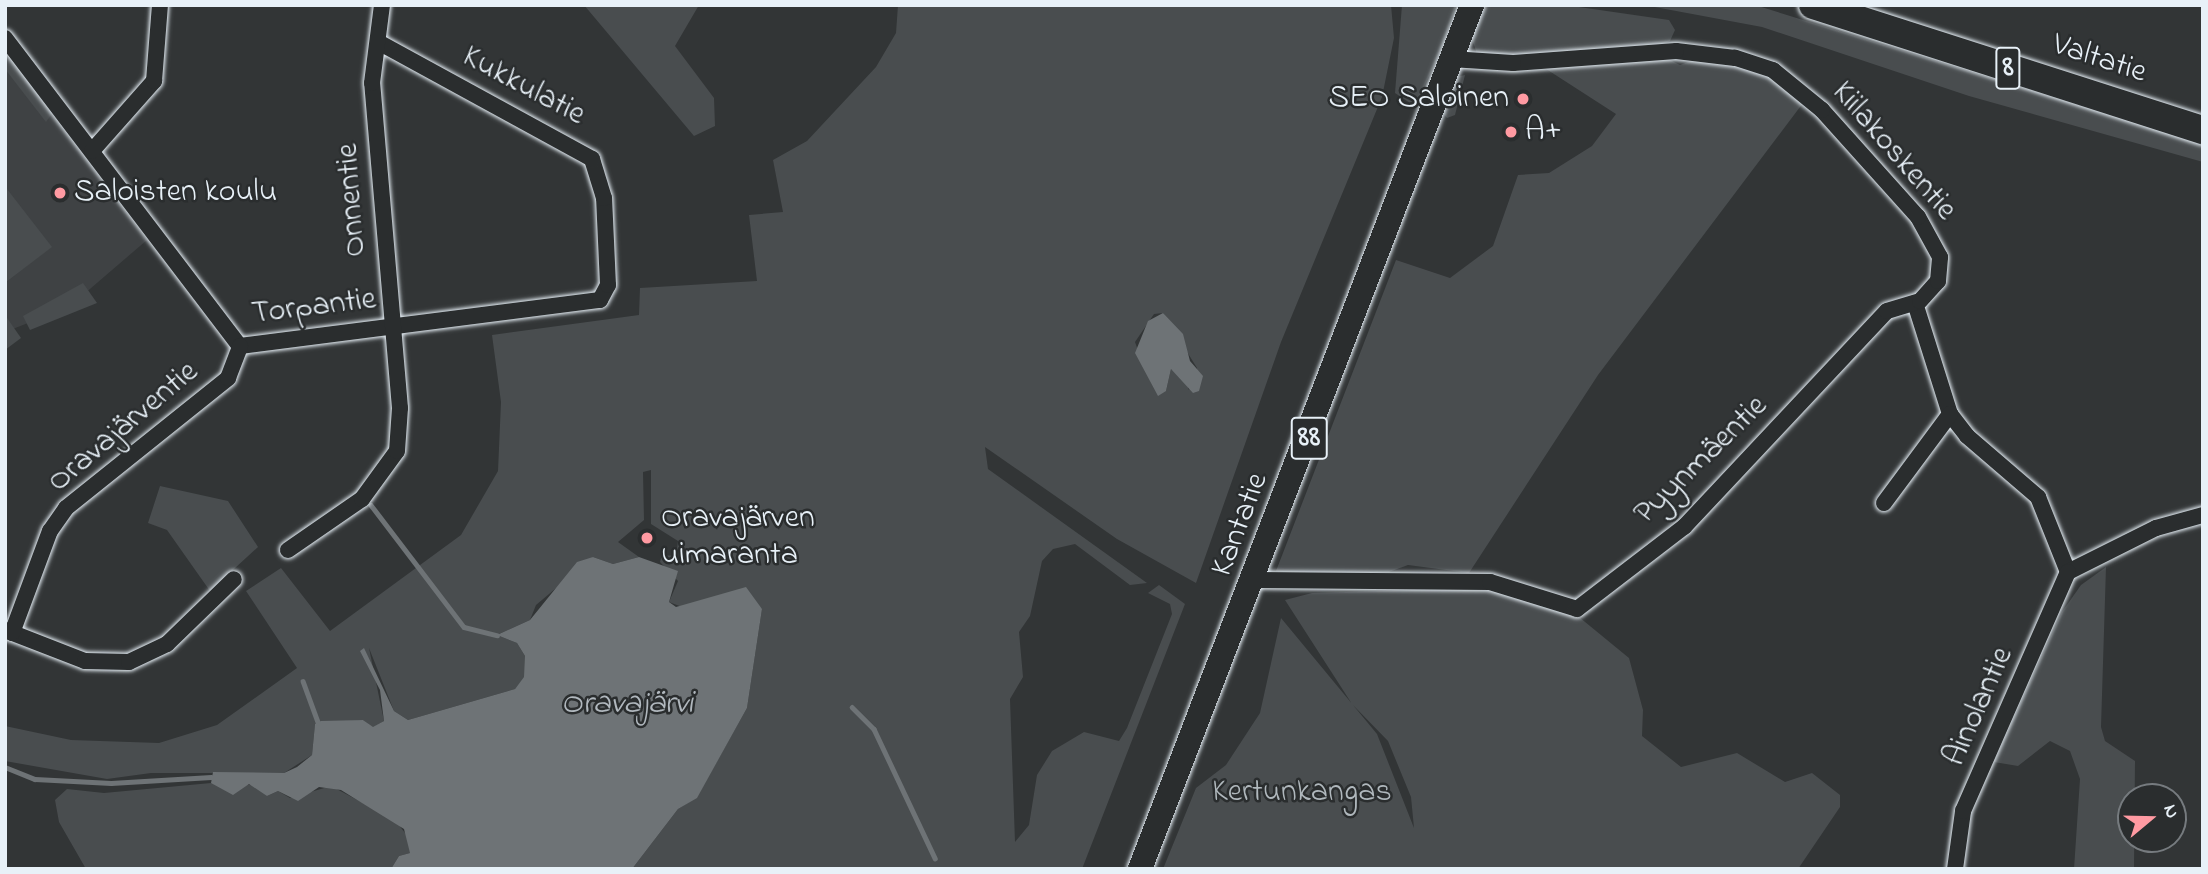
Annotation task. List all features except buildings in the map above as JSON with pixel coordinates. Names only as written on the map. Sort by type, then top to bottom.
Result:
[{"type":"highway","name":"Valtatie","points":[[1813,5],[2203,130]]},
{"type":"main road","name":"Kantatie","points":[[1140,869],[1256,580],[1472,5]]},
{"type":"street","points":[[92,151],[153,81],[160,5]]},
{"type":"street","name":"Onnentie","points":[[288,550],[362,499],[390,467],[400,408],[390,326],[372,83],[380,43],[382,5]]},
{"type":"street","name":"Torpantie","points":[[5,38],[240,346],[390,326],[581,307],[607,292]]},
{"type":"street","name":"Kukkulatie","points":[[380,43],[592,159],[604,198],[607,292]]},
{"type":"street","name":"Kiilakoskentie","points":[[1451,59],[1513,63],[1676,51],[1735,58],[1773,70],[1822,110],[1928,230],[1941,273],[1915,303]]},
{"type":"street","points":[[1915,303],[1950,414],[1966,436],[2038,497],[2068,572],[2156,528],[2203,515]]},
{"type":"street","name":"Pyynmäentie","points":[[1256,580],[1490,582],[1577,609],[1617,572],[1684,527],[1887,311],[1915,303]]},
{"type":"street","name":"Oravajärventie","points":[[9,632],[38,559],[66,508],[228,379],[240,346]]},
{"type":"street","points":[[1884,503],[1950,414]]},
{"type":"street","name":"Ainolantie","points":[[1955,869],[1964,811],[2068,572]]},
{"type":"street","points":[[9,632],[85,661],[129,662],[167,644],[234,579]]},
{"type":"shaded area","name":"Saloisten koulu","points":[[5,53],[147,240],[69,307],[5,332],[5,283],[51,247],[5,191]]},
{"type":"green space","points":[[584,5],[699,5],[675,46],[714,98],[715,126],[694,136]]},
{"type":"green space","points":[[898,5],[1391,5],[1394,38],[1382,97],[1281,342],[1196,583],[1117,539],[985,447],[988,469],[1147,583],[1130,585],[1075,544],[1053,549],[1042,561],[1030,616],[1019,632],[1023,677],[1010,699],[1015,842],[1029,825],[1037,775],[1052,751],[1084,732],[1119,741],[1127,728],[1172,614],[1170,604],[1148,593],[1159,585],[1185,604],[1082,869],[632,869],[678,809],[697,797],[747,708],[762,609],[724,594],[682,607],[669,602],[678,581],[660,562],[662,555],[676,556],[678,541],[651,524],[651,470],[643,472],[644,520],[618,542],[639,557],[613,564],[593,557],[536,605],[530,620],[497,635],[517,643],[525,656],[525,677],[515,689],[408,720],[394,711],[369,648],[384,721],[373,728],[363,720],[315,724],[312,755],[284,773],[151,773],[107,779],[5,761],[5,726],[71,740],[159,743],[217,725],[297,668],[246,591],[281,568],[330,631],[461,535],[498,471],[501,402],[492,335],[639,315],[640,288],[757,281],[749,215],[783,212],[773,160],[807,141],[876,67],[896,33]],"holes":[[[1163,313],[1197,368],[1189,390],[1184,377],[1171,369],[1166,391],[1141,359],[1135,342],[1154,314]]]},
{"type":"green space","points":[[1402,5],[1456,5],[1440,53],[1418,99],[1410,103],[1395,93]]},
{"type":"green space","points":[[1487,5],[1565,5],[1669,20],[1675,30],[1670,41],[1656,46],[1507,58],[1477,54],[1471,36]]},
{"type":"green space","points":[[1644,5],[1755,5],[2203,144],[2203,162],[1969,96],[1762,27]]},
{"type":"green space","points":[[5,48],[53,112],[46,122],[5,69]]},
{"type":"green space","points":[[1666,58],[1680,65],[1696,59],[1739,67],[1779,80],[1803,103],[1598,375],[1469,573],[1408,565],[1389,572],[1315,576],[1276,571],[1396,260],[1450,278],[1493,246],[1518,175],[1549,173],[1592,146],[1616,114],[1540,65]]},
{"type":"green space","points":[[1465,75],[1455,115],[1447,118],[1443,113],[1456,77]]},
{"type":"green space","points":[[7,189],[52,247],[5,283],[5,191]]},
{"type":"green space","points":[[83,283],[97,303],[30,330],[23,316]]},
{"type":"green space","points":[[5,315],[21,338],[5,350]]},
{"type":"green space","points":[[160,486],[228,501],[258,547],[210,591],[167,530],[148,523]]},
{"type":"green space","points":[[2106,567],[2101,727],[2105,741],[2135,761],[2135,783],[2117,783],[2117,853],[2134,853],[2134,869],[2074,869],[2080,779],[2070,751],[2050,741],[2018,766],[1994,762],[2062,612],[2081,585]]},
{"type":"green space","name":"Kertunkangas","points":[[1444,589],[1507,592],[1579,617],[1629,658],[1643,710],[1642,736],[1681,767],[1737,753],[1785,782],[1812,773],[1840,795],[1840,807],[1798,869],[1163,869],[1196,788],[1226,765],[1260,713],[1281,618],[1351,703],[1285,600],[1312,593]],"holes":[[[1353,705],[1388,741],[1411,797],[1414,828],[1377,734]]]},
{"type":"green space","points":[[211,783],[258,785],[267,796],[278,791],[290,798],[331,786],[395,820],[412,842],[410,853],[399,856],[391,869],[86,869],[59,822],[55,800],[67,789],[104,793]]},
{"type":"water","points":[[1163,313],[1183,334],[1190,361],[1203,376],[1199,391],[1193,393],[1171,369],[1166,391],[1158,396],[1135,353],[1148,321]]},
{"type":"water","name":"Oravajärvi","points":[[593,557],[613,564],[639,557],[678,571],[669,602],[676,607],[746,587],[762,609],[747,708],[697,798],[678,809],[632,869],[391,869],[399,856],[410,853],[404,829],[341,790],[319,787],[298,801],[278,791],[267,796],[249,784],[233,795],[211,783],[213,772],[284,773],[297,767],[312,755],[315,724],[321,721],[363,720],[373,727],[384,721],[380,690],[360,651],[364,648],[394,711],[408,720],[515,689],[524,677],[525,656],[517,643],[497,635],[530,620],[577,562]]},
{"type":"waterway","points":[[371,505],[464,627],[497,635]]},
{"type":"waterway","points":[[303,681],[318,722]]},
{"type":"waterway","points":[[852,707],[874,729],[935,858]]},
{"type":"waterway","points":[[5,767],[35,779],[111,783],[211,777]]},
{"type":"place","name":"SEO Saloinen","points":[[1523,99]]},
{"type":"place","name":"A+","points":[[1511,132]]},
{"type":"place","name":"Saloisten koulu","points":[[60,193]]},
{"type":"place","name":"Oravajärven uimaranta","points":[[647,538]]}]
